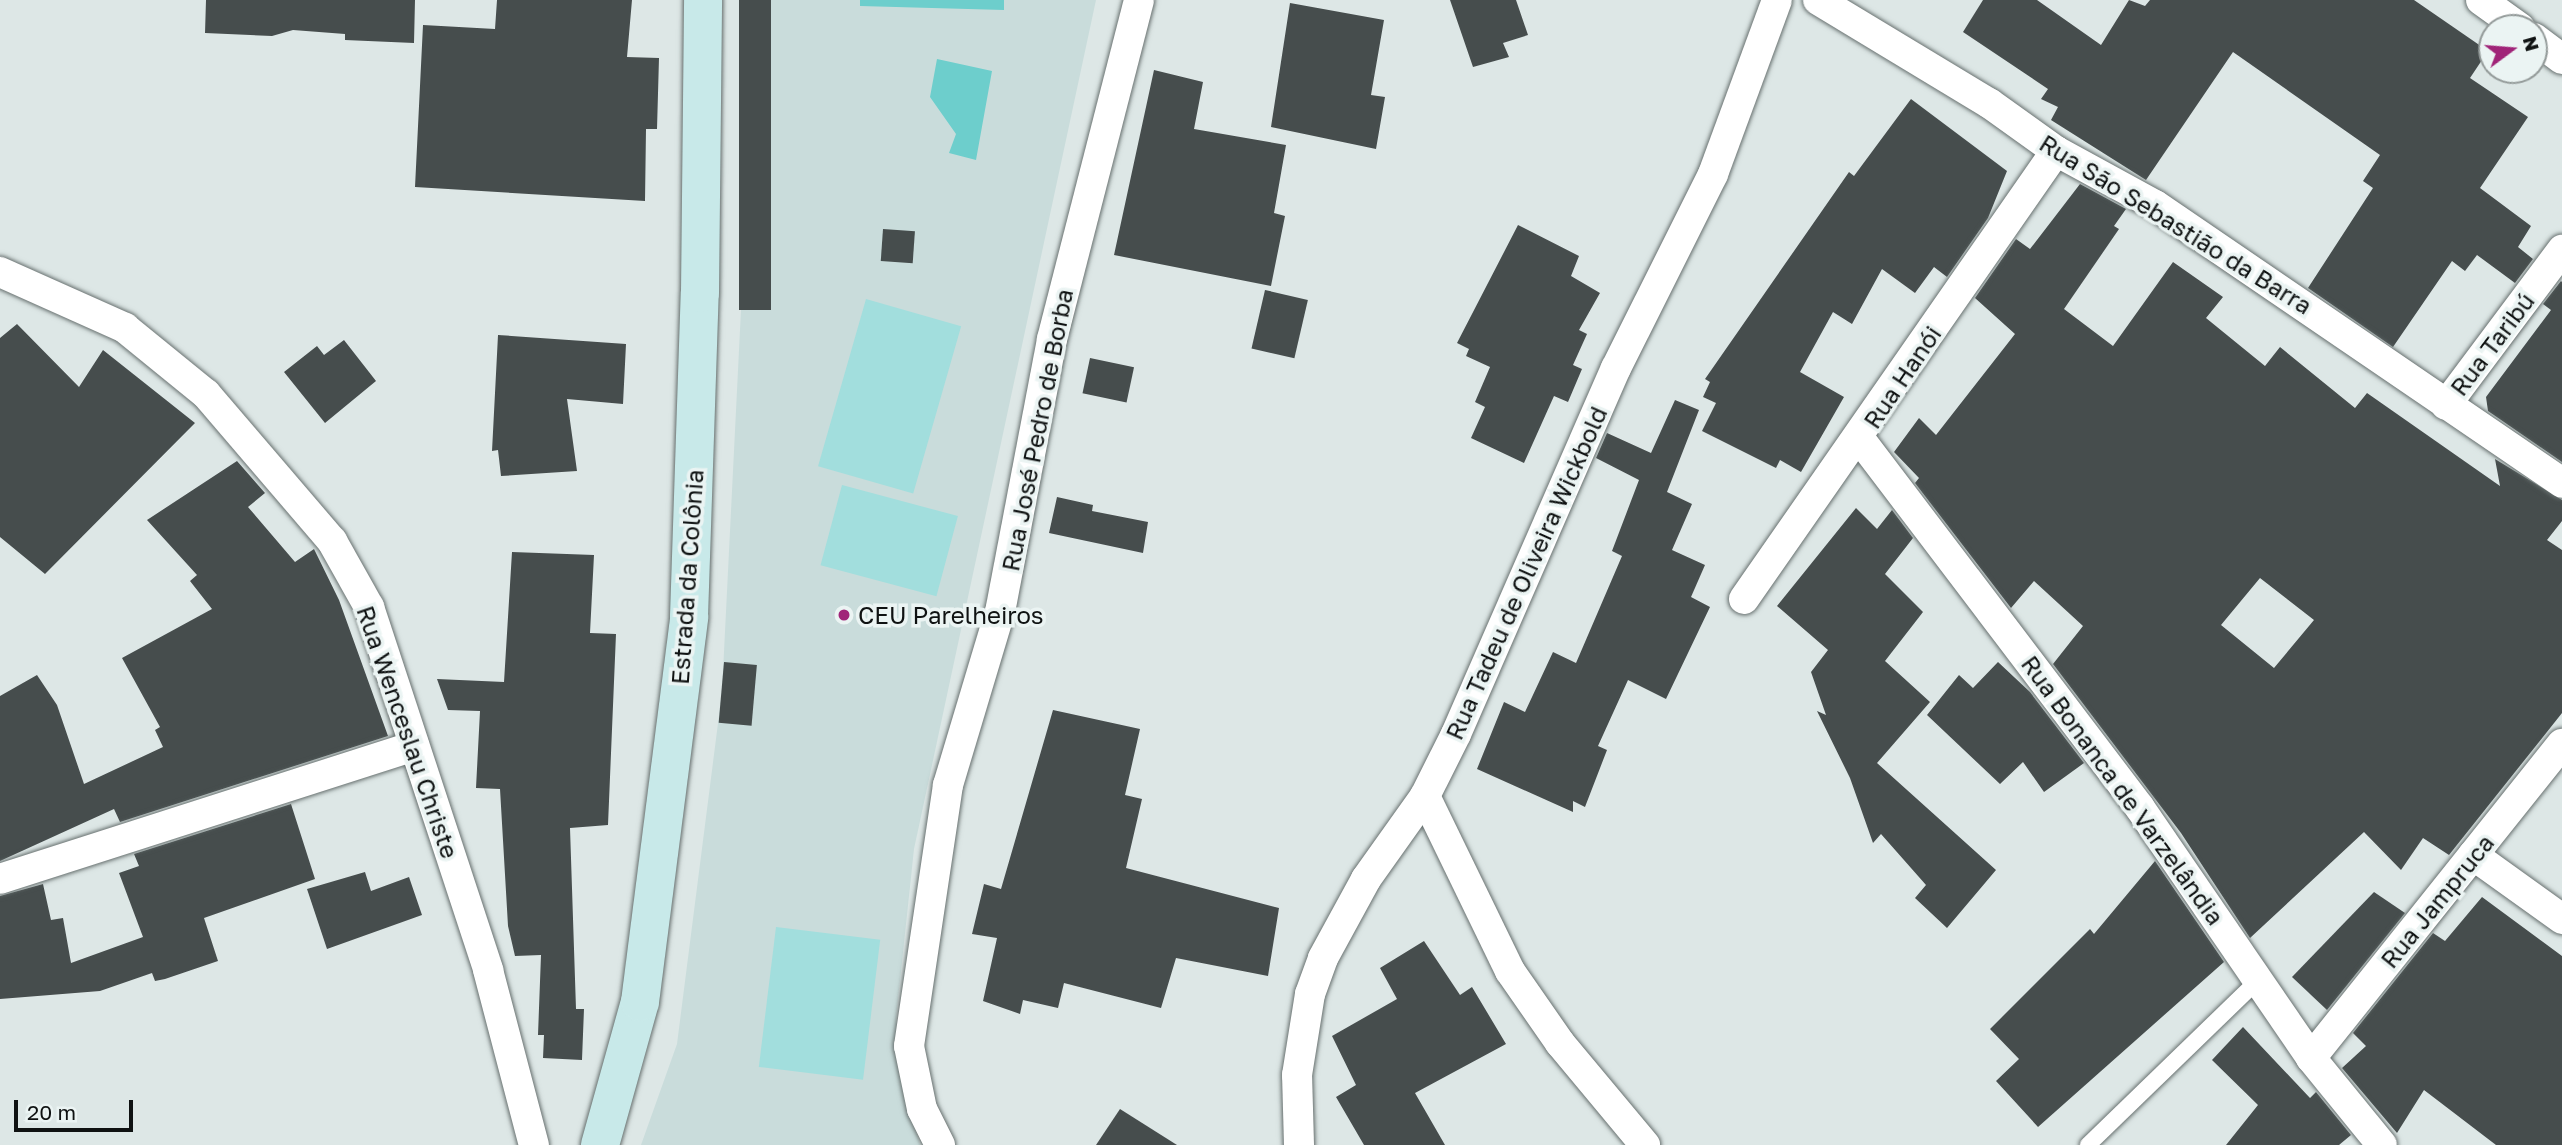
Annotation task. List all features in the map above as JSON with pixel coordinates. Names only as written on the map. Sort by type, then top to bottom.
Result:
[{"type":"main road","name":"Estrada da Colônia","points":[[600,1145],[640,1002],[689,617],[700,293],[703,0]]},
{"type":"street","name":"Rua José Pedro de Borba","points":[[940,1145],[922,1109],[909,1046],[948,785],[1000,612],[1052,339],[1139,0]]},
{"type":"street","name":"Rua Tadeu de Oliveira Wickbold","points":[[1299,1145],[1297,1074],[1313,986],[1366,879],[1425,796],[1620,359],[1713,174],[1777,0]]},
{"type":"street","name":"Rua São Sebastião da Barra","points":[[1818,0],[1989,103],[2056,151],[2178,220],[2562,483]]},
{"type":"street","points":[[2481,0],[2500,14]]},
{"type":"street","name":"Rua Hanói","points":[[1744,600],[1860,439],[2056,151]]},
{"type":"street","name":"Rua Taribú","points":[[2446,405],[2562,250]]},
{"type":"street","name":"Rua Wenceslau Christe","points":[[0,272],[125,328],[206,394],[279,475],[332,541],[369,607],[488,970],[534,1145]]},
{"type":"street","name":"Rua Bonanca de Varzelândia","points":[[1860,439],[2140,808],[2311,1058],[2382,1145]]},
{"type":"street","name":"Rua Jampruca","points":[[2311,1058],[2562,744]]},
{"type":"street","points":[[0,879],[414,746]]},
{"type":"street","points":[[1425,796],[1510,971],[1560,1043],[1645,1145]]},
{"type":"street","points":[[2473,855],[2562,919]]},
{"type":"lane","points":[[2088,1145],[2258,980]]},
{"type":"shaded area","name":"CEU Parelheiros","points":[[739,0],[1096,0],[914,849],[896,1018],[900,1077],[920,1145],[641,1145],[677,1044],[722,692],[741,310]]},
{"type":"shaded area","points":[[860,0],[1004,0],[1004,10],[860,6]]},
{"type":"shaded area","points":[[937,59],[992,71],[976,160],[949,153],[956,134],[930,97]]},
{"type":"shaded area","points":[[866,299],[961,326],[913,494],[818,466]]},
{"type":"shaded area","points":[[842,485],[958,516],[936,596],[821,565]]},
{"type":"shaded area","points":[[776,927],[880,940],[863,1080],[759,1067]]},
{"type":"building","points":[[206,0],[415,0],[414,43],[345,40],[345,34],[293,30],[272,36],[205,33]]},
{"type":"building","points":[[497,0],[632,0],[627,57],[659,58],[657,129],[646,129],[645,201],[415,187],[423,25],[495,29]]},
{"type":"building","points":[[739,0],[771,0],[771,310],[739,310]]},
{"type":"building","points":[[1450,0],[1516,0],[1528,35],[1503,43],[1509,57],[1473,67]]},
{"type":"building","points":[[1983,0],[2037,0],[2101,45],[2129,0],[2145,6],[2150,0],[2414,0],[2478,44],[2478,66],[2470,78],[2528,117],[2480,188],[2531,226],[2518,247],[2533,259],[2515,283],[2477,255],[2465,271],[2452,261],[2393,347],[2308,288],[2373,188],[2363,181],[2380,155],[2233,52],[2146,180],[2051,120],[2058,107],[2041,99],[2048,89],[1963,32]]},
{"type":"building","points":[[1290,3],[1384,20],[1371,95],[1385,97],[1376,149],[1271,127]]},
{"type":"building","points":[[1154,70],[1203,82],[1194,129],[1286,145],[1274,213],[1285,216],[1271,286],[1114,255]]},
{"type":"building","points":[[1911,99],[2007,171],[1988,218],[1947,277],[1934,267],[1915,293],[1882,269],[1852,324],[1833,312],[1800,372],[1844,397],[1801,472],[1780,460],[1776,468],[1702,431],[1716,403],[1703,397],[1710,382],[1705,379],[1849,172],[1854,176]]},
{"type":"building","points":[[2080,184],[2126,209],[2114,226],[2119,229],[2064,309],[2113,346],[2173,262],[2223,297],[2206,318],[2265,366],[2280,347],[2355,408],[2367,393],[2500,486],[2495,459],[2562,500],[2562,521],[2547,540],[2562,550],[2562,713],[2449,855],[2423,838],[2401,870],[2364,832],[2250,938],[2181,833],[2053,664],[2083,626],[2034,581],[2011,608],[1915,483],[1919,478],[1894,452],[1919,418],[1936,435],[2015,334],[1975,298],[2016,239],[2030,249]],"holes":[[[2260,578],[2314,620],[2274,668],[2221,625]]]},
{"type":"building","points":[[1518,225],[1579,256],[1571,276],[1600,293],[1579,330],[1587,334],[1573,365],[1582,369],[1568,402],[1554,396],[1524,463],[1471,438],[1485,407],[1475,402],[1490,367],[1466,356],[1469,349],[1457,343]]},
{"type":"building","points":[[883,229],[915,231],[913,263],[881,261]]},
{"type":"building","points":[[2561,281],[2562,462],[2488,411],[2486,397],[2551,310],[2543,304]]},
{"type":"building","points":[[1265,290],[1308,300],[1294,358],[1252,348]]},
{"type":"building","points":[[17,324],[79,387],[103,350],[195,423],[45,574],[0,537],[0,338]]},
{"type":"building","points":[[498,335],[626,344],[623,404],[567,399],[577,471],[501,476],[498,450],[492,451]]},
{"type":"building","points":[[344,340],[376,381],[325,423],[284,372],[317,346],[324,355]]},
{"type":"building","points":[[1090,358],[1134,367],[1127,403],[1083,393]]},
{"type":"building","points":[[1675,400],[1699,410],[1667,492],[1692,504],[1672,550],[1705,565],[1691,597],[1710,607],[1666,699],[1628,680],[1598,746],[1607,750],[1585,807],[1573,801],[1573,812],[1477,769],[1504,702],[1525,712],[1553,652],[1576,663],[1622,556],[1612,551],[1639,480],[1596,458],[1607,433],[1651,453]]},
{"type":"building","points":[[237,461],[265,493],[248,507],[295,562],[314,549],[339,600],[388,736],[120,822],[114,809],[0,861],[0,696],[37,675],[57,705],[84,784],[163,747],[155,730],[160,727],[122,658],[212,609],[190,581],[197,575],[147,520]]},
{"type":"building","points":[[1057,497],[1093,505],[1092,511],[1148,522],[1143,553],[1049,533]]},
{"type":"building","points":[[1856,508],[1877,529],[1892,510],[1913,538],[1885,574],[1923,612],[1885,661],[1930,702],[1877,763],[1996,870],[1947,928],[1915,898],[1926,885],[1881,834],[1873,843],[1850,778],[1817,711],[1826,715],[1811,672],[1828,650],[1777,606]]},
{"type":"building","points":[[512,552],[594,555],[590,633],[616,634],[608,825],[570,828],[576,1009],[584,1009],[582,1060],[543,1058],[544,1035],[538,1035],[541,955],[515,956],[508,926],[500,789],[476,788],[480,711],[448,710],[437,679],[504,682]]},
{"type":"building","points":[[724,662],[757,665],[752,726],[719,723]]},
{"type":"building","points":[[1998,662],[2030,692],[2084,763],[2044,792],[2023,762],[2000,784],[1927,715],[1959,675],[1973,688]]},
{"type":"building","points":[[1053,710],[1140,729],[1125,795],[1142,799],[1126,868],[1279,908],[1268,976],[1176,958],[1161,1008],[1064,983],[1058,1008],[1023,1000],[1020,1014],[983,1001],[997,938],[972,934],[984,884],[1001,889]]},
{"type":"building","points":[[291,804],[315,879],[204,918],[218,961],[155,981],[152,973],[100,991],[0,999],[0,896],[43,884],[51,920],[63,918],[71,963],[143,937],[119,873],[139,866],[134,854]]},
{"type":"building","points":[[2155,861],[2224,962],[2038,1127],[1996,1081],[2019,1059],[1990,1029],[2090,929],[2094,934]]},
{"type":"building","points":[[365,872],[371,891],[409,877],[422,915],[327,949],[307,889]]},
{"type":"building","points":[[2374,892],[2405,913],[2327,1010],[2292,977]]},
{"type":"building","points":[[2482,897],[2562,956],[2562,1145],[2496,1145],[2424,1090],[2397,1133],[2342,1068],[2366,1046],[2353,1033],[2433,933],[2445,941]]},
{"type":"building","points":[[1424,941],[1460,995],[1472,987],[1506,1044],[1415,1093],[1445,1145],[1364,1145],[1336,1097],[1356,1085],[1332,1036],[1397,999],[1380,968]]},
{"type":"building","points":[[2243,1027],[2310,1098],[2316,1092],[2351,1135],[2339,1145],[2226,1145],[2258,1105],[2212,1060]]},
{"type":"building","points":[[1120,1109],[1177,1145],[1096,1145]]},
{"type":"place","name":"CEU Parelheiros","points":[[844,615]]}]
